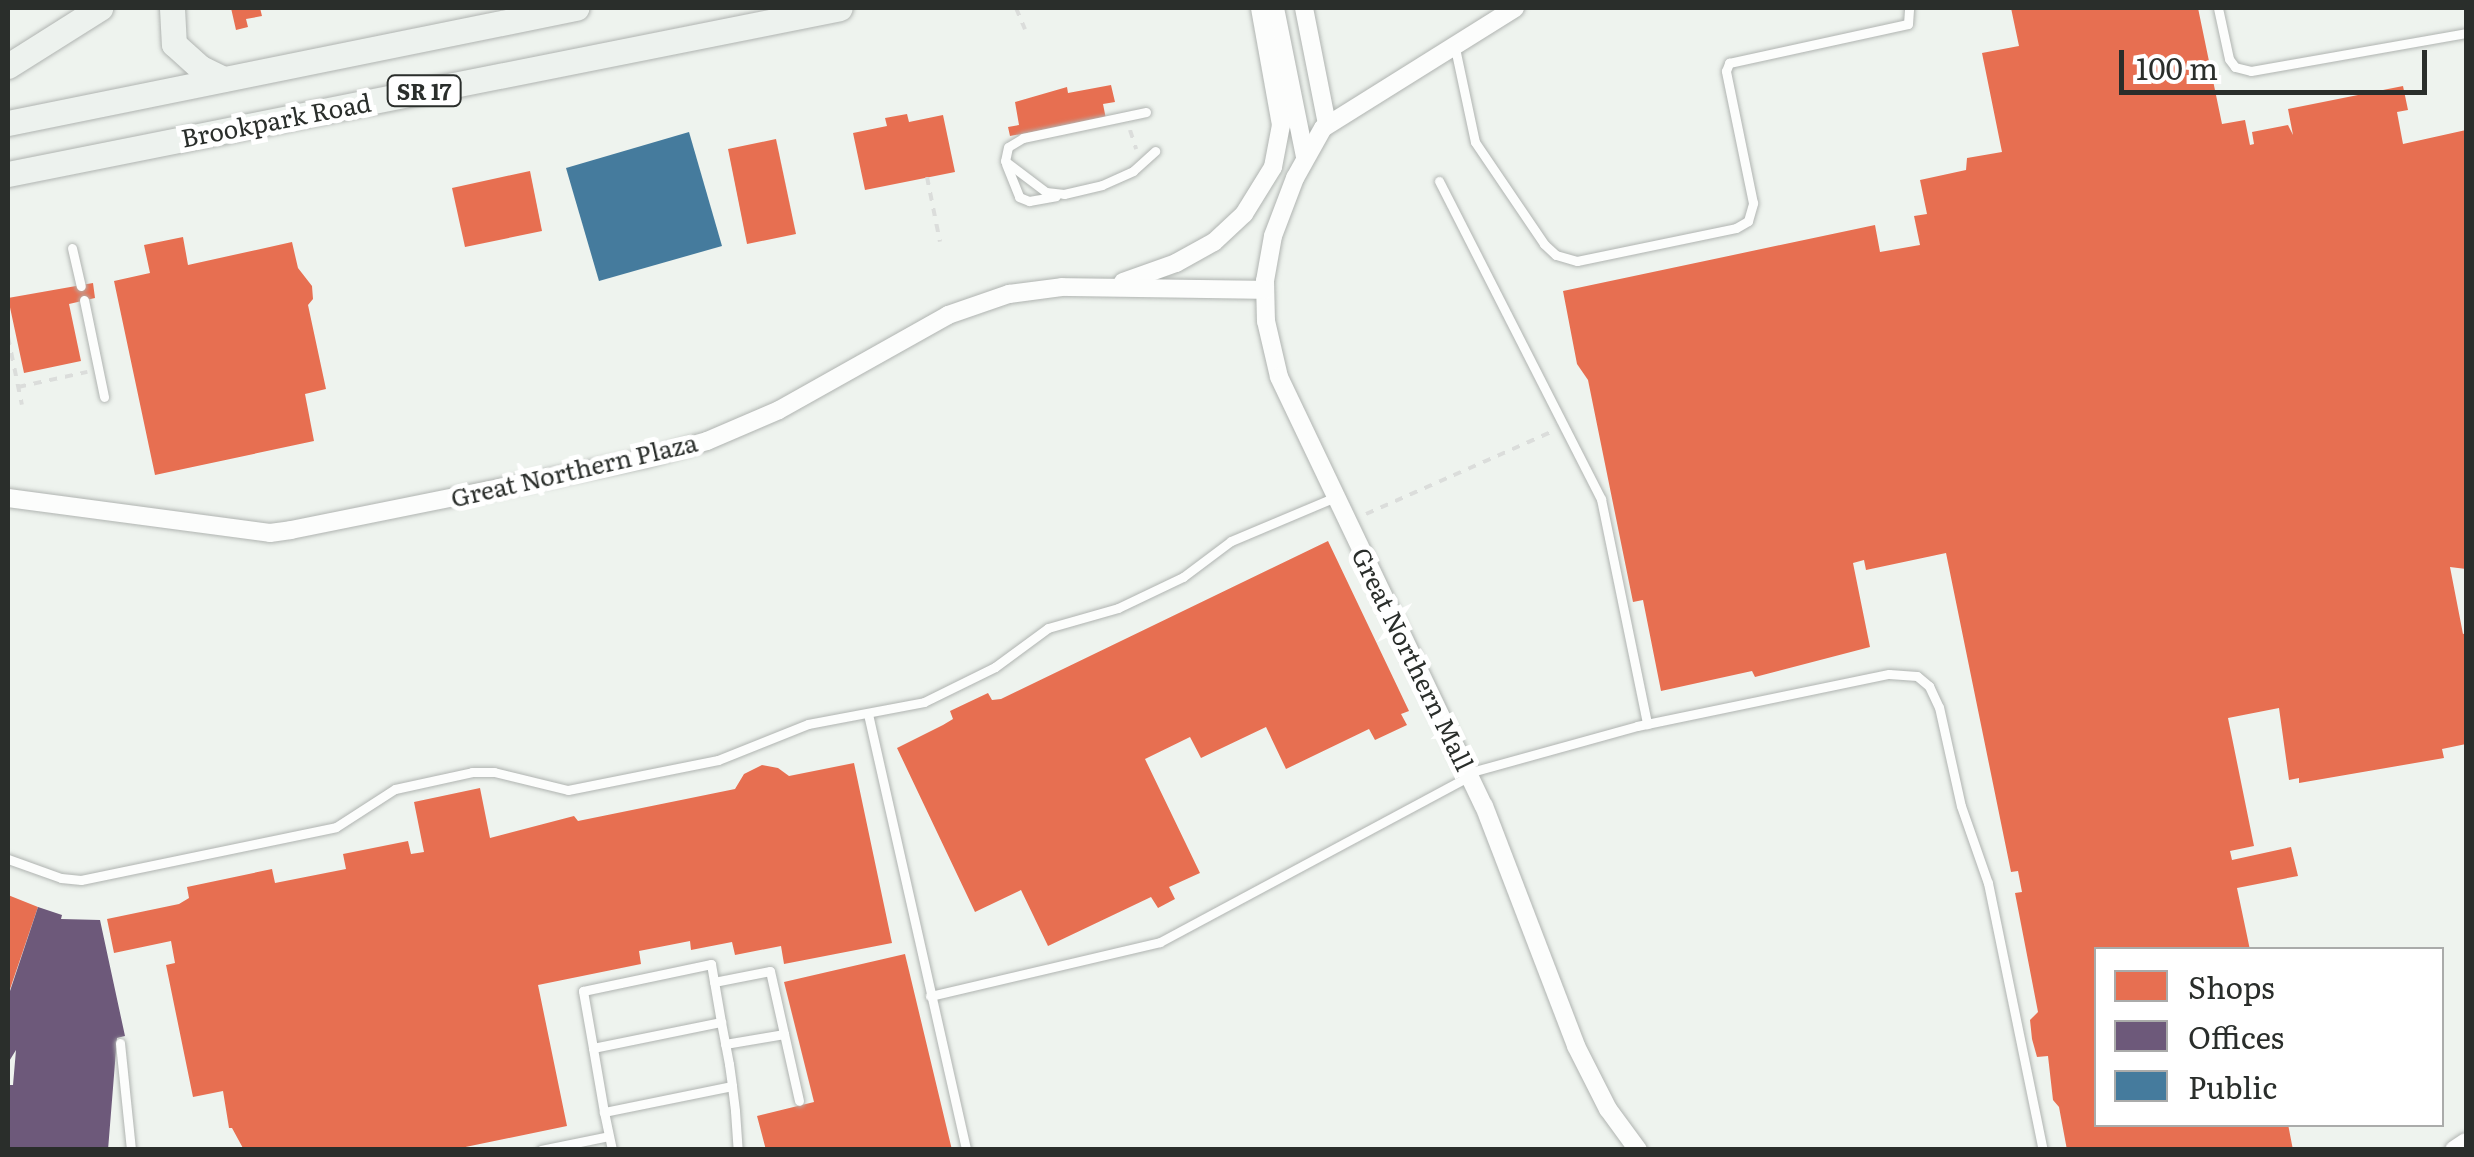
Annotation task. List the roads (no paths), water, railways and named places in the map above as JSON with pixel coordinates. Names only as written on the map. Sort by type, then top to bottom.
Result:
[{"type":"main road","points":[[8,65],[98,8]]},
{"type":"main road","points":[[172,8],[174,44],[192,62],[224,79]]},
{"type":"main road","name":"Brookpark Road","points":[[8,123],[576,8]]},
{"type":"main road","name":"Brookpark Road","points":[[8,174],[840,8]]},
{"type":"street","name":"Great Northern Plaza","points":[[1111,286],[1198,253],[1228,231],[1249,208],[1273,167],[1281,131],[1260,8]]},
{"type":"street","points":[[1275,8],[1305,156]]},
{"type":"street","points":[[1304,8],[1327,124]]},
{"type":"street","name":"Great Northern Mall","points":[[1515,8],[1327,124],[1305,156],[1273,236],[1265,290],[1267,333],[1279,377],[1468,774],[1576,1046],[1608,1108],[1638,1150]]},
{"type":"street","name":"Great Northern Plaza","points":[[8,498],[270,533],[302,528],[673,451],[750,424],[960,310],[1022,291],[1111,286],[1265,290]]},
{"type":"street","points":[[2454,1150],[2466,1142]]},
{"type":"lane","points":[[1455,48],[1476,142],[1544,244],[1556,256],[1577,261],[1736,228],[1748,221],[1753,203],[1727,65],[1908,24],[1909,8]]},
{"type":"lane","points":[[2218,8],[2229,59],[2235,67],[2251,72],[2466,33]]},
{"type":"lane","points":[[1146,112],[1023,138],[1008,147],[1005,161],[1019,197],[1029,201],[1102,185],[1133,171],[1155,151]]},
{"type":"lane","points":[[1005,161],[1046,192],[1064,194]]},
{"type":"lane","points":[[1439,182],[1603,508],[1647,724]]},
{"type":"lane","points":[[72,248],[81,286]]},
{"type":"lane","points":[[84,300],[104,397]]},
{"type":"lane","points":[[8,859],[67,880],[91,878],[342,825],[390,792],[478,772],[576,789],[718,760],[808,724],[930,699],[995,666],[1048,628],[1118,608],[1184,577],[1232,541],[1335,497]]},
{"type":"lane","points":[[930,996],[1160,942],[1468,774],[1647,724],[1889,674],[1910,674],[1924,681],[1940,707],[1961,806],[1988,883],[2043,1150]]},
{"type":"lane","points":[[868,714],[966,1150]]},
{"type":"lane","points":[[612,1150],[584,991],[711,964],[726,1044],[738,1150]]},
{"type":"lane","points":[[714,982],[770,971],[799,1101]]},
{"type":"lane","points":[[593,1048],[722,1022]]},
{"type":"lane","points":[[726,1044],[784,1034]]},
{"type":"lane","points":[[120,1043],[131,1150]]},
{"type":"lane","points":[[604,1112],[732,1086]]},
{"type":"lane","points":[[541,1150],[609,1136]]}]
